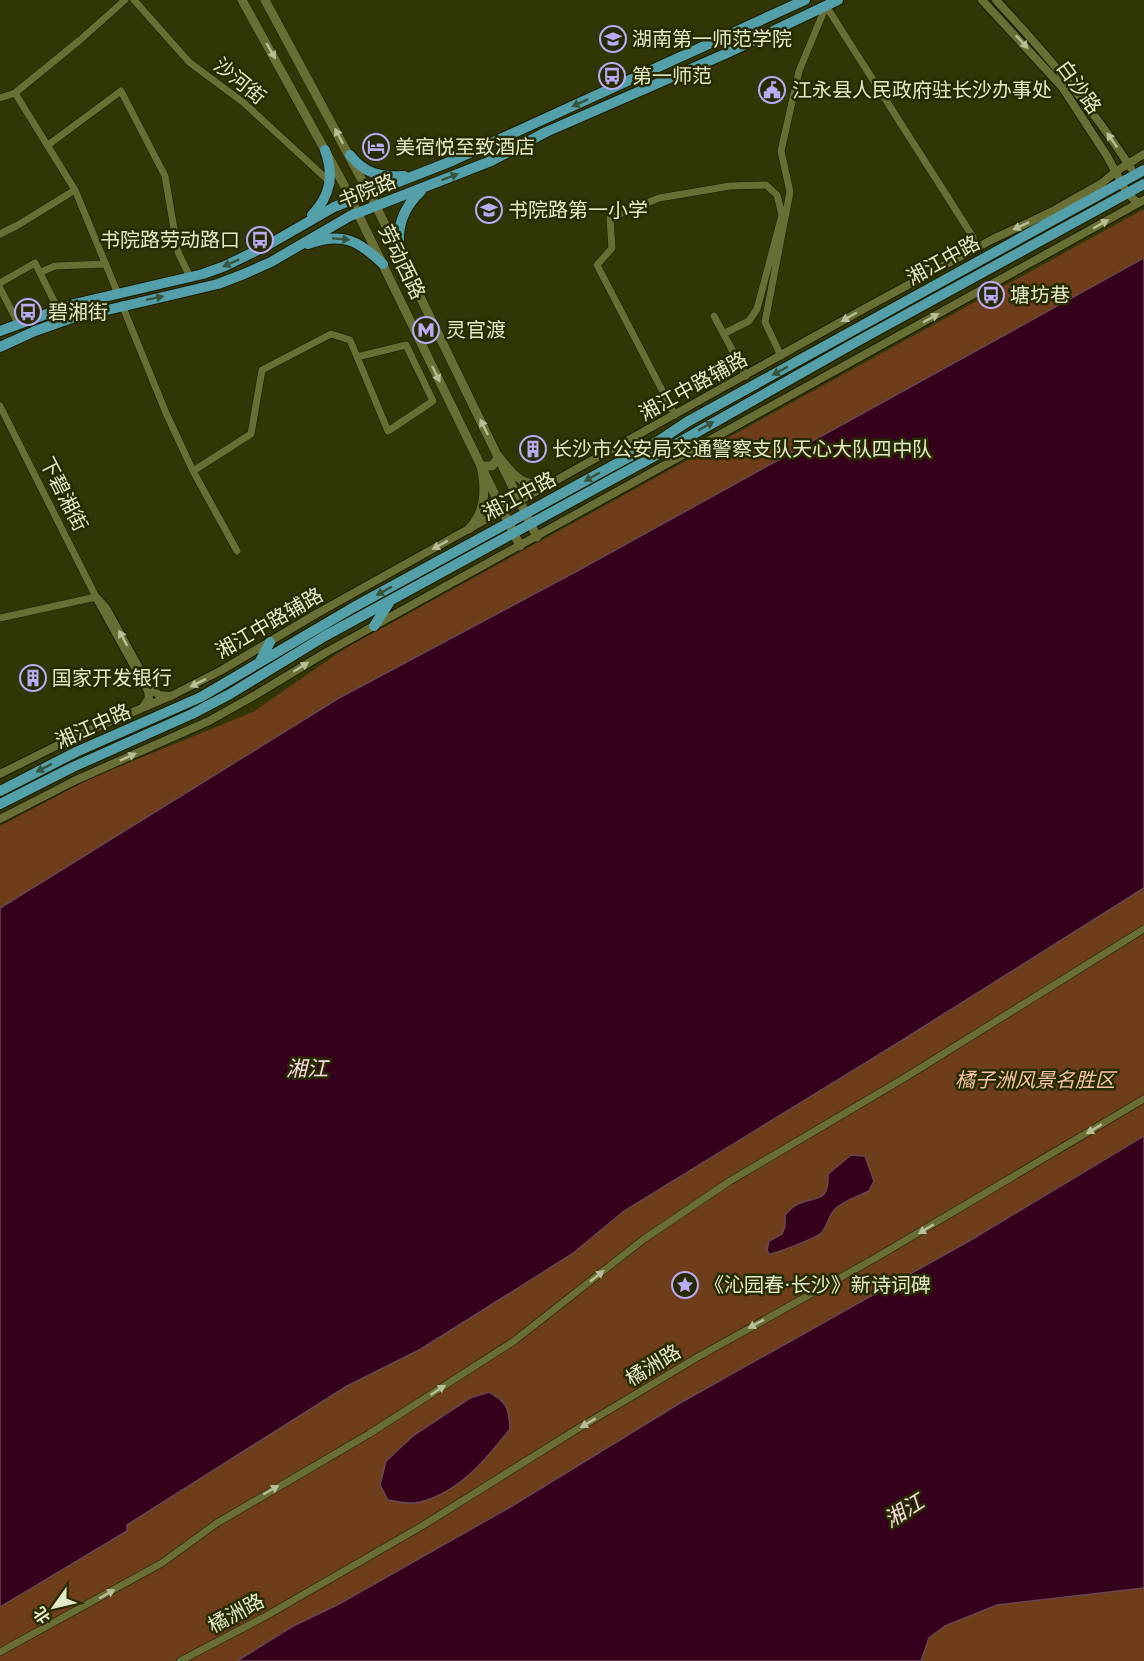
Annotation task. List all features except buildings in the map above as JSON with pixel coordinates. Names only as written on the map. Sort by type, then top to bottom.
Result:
[{"type":"main road","name":"劳动西路","points":[[242,0],[326,150],[520,546]]},
{"type":"main road","name":"劳动西路","points":[[265,0],[376,206],[537,537]]},
{"type":"main road","name":"书院路","points":[[0,331],[58,309],[190,277],[235,262],[327,210],[452,161],[805,0]]},
{"type":"main road","name":"书院路","points":[[0,346],[59,322],[229,280],[258,268],[340,221],[491,161],[546,132],[725,54],[838,0]]},
{"type":"main road","points":[[302,225],[322,202],[331,183],[326,150]]},
{"type":"main road","points":[[350,155],[361,168],[377,175],[416,175]]},
{"type":"main road","name":"湘江中路","points":[[0,804],[73,767],[206,707],[263,676],[325,636],[511,528],[526,513],[1139,172]]},
{"type":"main road","name":"湘江中路","points":[[0,790],[66,757],[201,697],[324,624],[511,528],[531,524],[1143,186]]},
{"type":"main road","points":[[291,250],[314,242],[344,238],[359,243],[383,264],[385,256],[390,252],[400,255],[398,236],[403,215],[412,200],[425,187]]},
{"type":"main road","points":[[469,529],[478,517],[483,504],[484,483],[481,466],[492,466],[499,458],[523,482],[537,485],[551,483]]},
{"type":"main road","points":[[374,626],[390,600]]},
{"type":"main road","points":[[258,665],[270,642]]},
{"type":"street","points":[[0,99],[15,93],[125,0]]},
{"type":"street","name":"沙河街","points":[[134,0],[189,62],[244,103],[331,183]]},
{"type":"street","name":"白沙路","points":[[982,0],[1062,87],[1107,156],[1127,193],[1141,202]]},
{"type":"street","name":"白沙路","points":[[996,0],[1050,58],[1079,94],[1128,165],[1139,172],[1143,186]]},
{"type":"street","points":[[826,6],[973,237],[974,245],[966,254]]},
{"type":"street","points":[[781,356],[765,322],[790,192],[781,151],[799,71],[826,6]]},
{"type":"street","points":[[48,145],[121,91],[165,176],[178,252],[190,277]]},
{"type":"street","points":[[15,93],[75,190],[118,294]]},
{"type":"street","name":"湘江中路辅路","points":[[0,774],[76,736],[170,696],[222,670],[551,483],[966,254],[1051,212],[1102,183],[1144,154]]},
{"type":"street","points":[[675,415],[597,265],[612,248],[610,218],[660,198],[730,186],[766,184],[777,195],[782,215],[757,309],[749,321],[725,333]]},
{"type":"street","points":[[0,234],[75,190]]},
{"type":"street","points":[[0,819],[82,777],[210,721],[374,626],[1141,202]]},
{"type":"street","points":[[0,283],[35,262],[58,309]]},
{"type":"street","points":[[40,272],[55,266],[106,264]]},
{"type":"street","points":[[0,288],[2,297],[18,323]]},
{"type":"street","points":[[122,305],[166,413],[193,471],[237,551]]},
{"type":"street","points":[[714,316],[746,376]]},
{"type":"street","points":[[193,471],[251,434],[262,370],[331,334],[350,339],[357,357],[388,431],[433,401],[406,345],[357,357]]},
{"type":"street","name":"下碧湘街","points":[[0,406],[96,597],[148,691],[148,702],[142,708]]},
{"type":"street","points":[[0,618],[96,597]]},
{"type":"street","name":"下碧湘街","points":[[96,597],[106,608],[150,688],[159,695],[170,696]]},
{"type":"street","points":[[0,1652],[162,1563],[217,1523],[369,1434],[514,1341],[644,1239],[730,1181],[906,1077],[1144,929]]},
{"type":"street","name":"橘洲路","points":[[180,1661],[266,1616],[412,1532],[696,1358],[872,1260],[1144,1099]]},
{"type":"green space","points":[[1144,209],[1144,258],[579,570],[339,698],[0,908],[0,826],[91,778],[253,712],[344,649]]},
{"type":"green space","name":"橘子洲风景名胜区","points":[[1144,888],[1144,1136],[969,1241],[680,1403],[512,1506],[339,1604],[293,1626],[237,1661],[0,1661],[0,1607],[127,1531],[127,1525],[347,1386],[421,1349],[572,1254],[624,1211]]},
{"type":"green space","points":[[1144,1588],[1144,1661],[921,1661],[929,1638],[945,1625],[997,1605]]},
{"type":"water","name":"湘江","points":[[1144,258],[1144,888],[624,1211],[572,1254],[421,1349],[347,1386],[127,1525],[127,1531],[0,1607],[0,908],[339,698],[579,570]]},
{"type":"water","name":"湘江","points":[[1144,1136],[1144,1588],[997,1605],[945,1626],[929,1638],[921,1661],[237,1661],[293,1626],[339,1604],[512,1506],[680,1403],[969,1241]]},
{"type":"water","points":[[851,1155],[865,1156],[874,1181],[869,1191],[835,1209],[818,1235],[769,1254],[767,1250],[769,1241],[782,1234],[785,1215],[796,1205],[823,1195],[828,1184],[828,1174]]},
{"type":"water","points":[[489,1392],[506,1406],[510,1429],[482,1463],[448,1491],[434,1497],[412,1503],[388,1500],[380,1485],[386,1461],[414,1435],[470,1398]]},
{"type":"place","name":"湖南第一师范学院","points":[[613,39]]},
{"type":"place","name":"第一师范","points":[[612,76]]},
{"type":"place","name":"江永县人民政府驻长沙办事处","points":[[772,90]]},
{"type":"place","name":"美宿悦至致酒店","points":[[376,147]]},
{"type":"place","name":"书院路第一小学","points":[[489,210]]},
{"type":"place","name":"书院路劳动路口","points":[[260,240]]},
{"type":"place","name":"塘坊巷","points":[[991,295]]},
{"type":"place","name":"碧湘街","points":[[28,312]]},
{"type":"place","name":"灵官渡","points":[[426,330]]},
{"type":"place","name":"长沙市公安局交通警察支队天心大队四中队","points":[[533,449]]},
{"type":"place","name":"国家开发银行","points":[[33,678]]},
{"type":"place","name":"《沁园春·长沙》新诗词碑","points":[[685,1285]]}]
